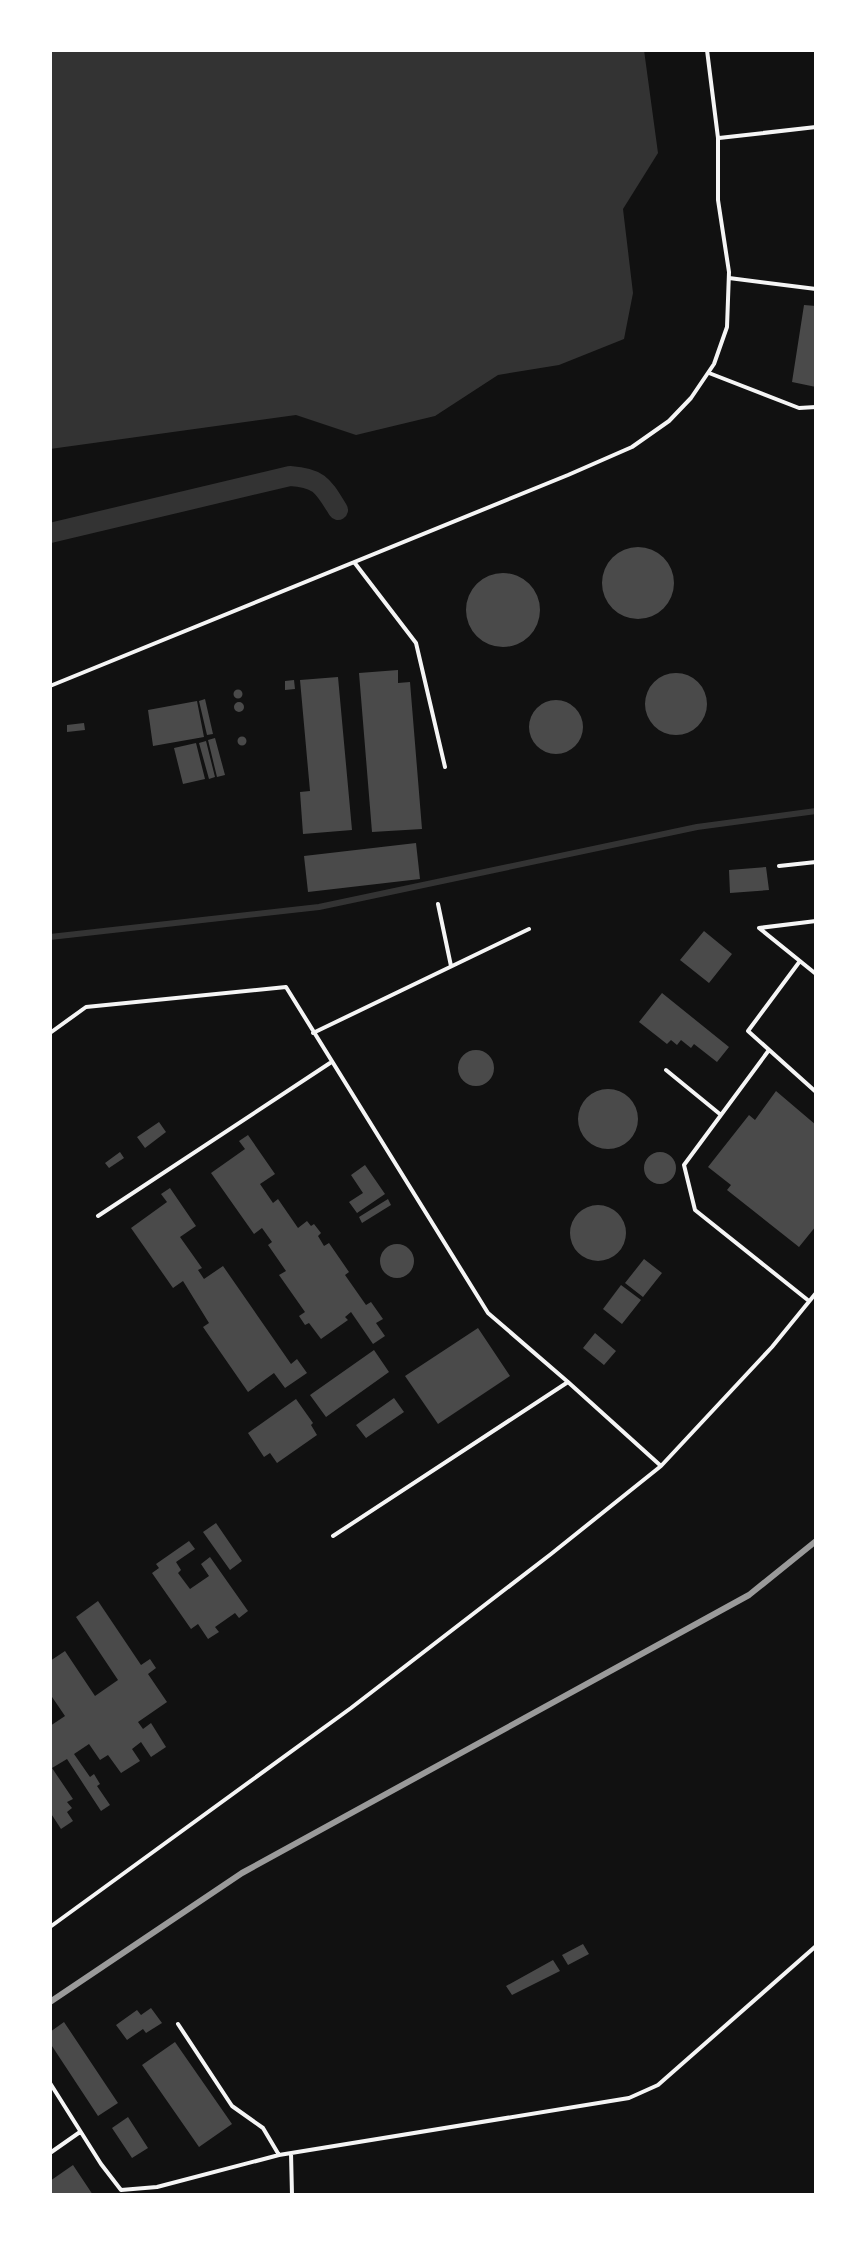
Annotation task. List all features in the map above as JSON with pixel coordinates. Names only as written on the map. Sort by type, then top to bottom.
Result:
[{"type":"lane","points":[[50,686],[632,447],[669,421],[691,398],[714,364],[727,327],[729,278],[718,200],[718,138],[707,50]]},
{"type":"lane","points":[[718,138],[816,127]]},
{"type":"lane","points":[[729,278],[816,289]]},
{"type":"lane","points":[[708,373],[799,408],[816,407]]},
{"type":"lane","points":[[354,562],[416,643],[445,767]]},
{"type":"lane","points":[[779,866],[816,862]]},
{"type":"lane","points":[[438,904],[451,966]]},
{"type":"lane","points":[[816,921],[759,928],[816,974]]},
{"type":"lane","points":[[313,1033],[529,929]]},
{"type":"lane","points":[[800,961],[748,1031],[816,1092]]},
{"type":"lane","points":[[50,1033],[86,1007],[286,987],[330,1063],[488,1313],[661,1466]]},
{"type":"lane","points":[[769,1050],[684,1165],[695,1210],[809,1301]]},
{"type":"lane","points":[[98,1216],[330,1063]]},
{"type":"lane","points":[[666,1070],[721,1115]]},
{"type":"lane","points":[[50,1927],[351,1708],[661,1466],[772,1347],[816,1293]]},
{"type":"lane","points":[[333,1536],[568,1382]]},
{"type":"lane","points":[[50,2083],[120,2192],[157,2187],[279,2155],[629,2098],[658,2085],[816,1946]]},
{"type":"lane","points":[[178,2024],[232,2106],[263,2128],[279,2155]]},
{"type":"lane","points":[[50,2153],[80,2132]]},
{"type":"lane","points":[[291,2153],[292,2195]]},
{"type":"shaded area","points":[[50,50],[644,50],[658,153],[623,209],[633,293],[624,339],[559,365],[498,375],[435,416],[356,435],[296,415],[50,449]]},
{"type":"building","points":[[804,305],[816,306],[816,387],[792,382]]},
{"type":"building","points":[[638,547],[658,553],[668,563],[674,583],[668,603],[658,613],[638,619],[618,613],[608,603],[602,583],[608,563],[618,553]]},
{"type":"building","points":[[503,573],[524,579],[534,589],[540,610],[534,631],[524,641],[503,647],[482,641],[472,631],[466,610],[472,589],[482,579]]},
{"type":"building","points":[[398,670],[398,683],[410,682],[422,829],[372,832],[359,673]]},
{"type":"building","points":[[676,673],[698,682],[707,704],[698,726],[676,735],[654,726],[645,704],[654,682]]},
{"type":"building","points":[[338,677],[352,830],[303,834],[300,792],[310,791],[300,680]]},
{"type":"building","points":[[294,680],[295,689],[285,690],[285,681]]},
{"type":"building","points":[[238,689],[243,694],[238,699],[233,694]]},
{"type":"building","points":[[205,699],[213,734],[207,735],[199,701]]},
{"type":"building","points":[[556,700],[575,708],[583,727],[575,746],[556,754],[537,746],[529,727],[537,708]]},
{"type":"building","points":[[197,701],[204,737],[153,746],[148,710]]},
{"type":"building","points":[[239,702],[244,707],[239,712],[234,707]]},
{"type":"building","points":[[84,723],[85,730],[67,732],[67,725]]},
{"type":"building","points":[[242,736],[247,741],[242,746],[237,741]]},
{"type":"building","points":[[215,738],[225,775],[217,777],[208,740]]},
{"type":"building","points":[[206,741],[215,777],[209,779],[199,743]]},
{"type":"building","points":[[196,743],[205,779],[183,784],[174,748]]},
{"type":"building","points":[[416,843],[420,879],[308,892],[304,856]]},
{"type":"building","points":[[766,867],[769,890],[730,893],[729,870]]},
{"type":"building","points":[[704,931],[732,954],[709,983],[680,960]]},
{"type":"building","points":[[662,993],[729,1047],[717,1062],[694,1044],[691,1048],[681,1040],[677,1045],[671,1040],[667,1044],[639,1022]]},
{"type":"building","points":[[476,1050],[489,1055],[494,1068],[489,1081],[476,1086],[463,1081],[458,1068],[463,1055]]},
{"type":"building","points":[[608,1089],[620,1091],[629,1098],[636,1107],[636,1131],[629,1140],[620,1147],[608,1149],[596,1147],[587,1140],[580,1131],[578,1119],[580,1107],[587,1098],[596,1091]]},
{"type":"building","points":[[776,1091],[816,1125],[816,1226],[799,1247],[727,1190],[731,1185],[708,1167],[749,1115],[755,1120]]},
{"type":"building","points":[[159,1122],[166,1132],[145,1148],[137,1137]]},
{"type":"building","points":[[248,1135],[275,1174],[260,1184],[273,1203],[278,1199],[298,1228],[307,1221],[311,1226],[314,1224],[321,1233],[318,1236],[324,1246],[329,1243],[349,1272],[345,1275],[366,1305],[371,1302],[383,1319],[376,1323],[385,1336],[373,1344],[351,1312],[345,1317],[348,1320],[321,1339],[309,1323],[305,1325],[299,1316],[305,1312],[279,1275],[286,1271],[268,1245],[272,1242],[262,1228],[254,1234],[211,1173],[245,1149],[239,1141]]},
{"type":"building","points":[[120,1152],[124,1158],[109,1168],[105,1163]]},
{"type":"building","points":[[660,1152],[671,1157],[676,1168],[671,1179],[660,1184],[649,1179],[644,1168],[649,1157]]},
{"type":"building","points":[[365,1165],[385,1194],[357,1213],[349,1202],[363,1193],[351,1175]]},
{"type":"building","points":[[170,1188],[196,1226],[180,1237],[202,1268],[198,1270],[204,1279],[223,1266],[291,1364],[297,1359],[307,1373],[285,1388],[274,1373],[248,1392],[203,1327],[209,1323],[183,1281],[173,1288],[131,1228],[167,1202],[161,1194]]},
{"type":"building","points":[[388,1199],[391,1205],[362,1223],[359,1217]]},
{"type":"building","points":[[598,1205],[618,1213],[626,1233],[618,1253],[598,1261],[578,1253],[570,1233],[578,1213]]},
{"type":"building","points":[[397,1244],[409,1249],[414,1261],[409,1273],[397,1278],[385,1273],[380,1261],[385,1249]]},
{"type":"building","points":[[644,1259],[662,1273],[643,1297],[625,1283]]},
{"type":"building","points":[[621,1285],[641,1300],[622,1324],[603,1309]]},
{"type":"building","points":[[478,1328],[510,1376],[438,1424],[405,1376]]},
{"type":"building","points":[[595,1333],[616,1351],[604,1365],[583,1348]]},
{"type":"building","points":[[374,1350],[389,1372],[326,1417],[310,1395]]},
{"type":"building","points":[[394,1398],[404,1412],[366,1438],[356,1425]]},
{"type":"building","points":[[296,1399],[313,1423],[311,1425],[317,1435],[277,1463],[270,1453],[264,1457],[248,1433]]},
{"type":"building","points":[[216,1523],[242,1561],[230,1570],[203,1532]]},
{"type":"building","points":[[189,1541],[195,1549],[176,1562],[181,1570],[178,1573],[190,1589],[209,1576],[201,1564],[210,1557],[248,1611],[239,1618],[235,1613],[215,1627],[219,1632],[208,1639],[198,1624],[191,1629],[152,1573],[159,1568],[156,1564]]},
{"type":"building","points":[[98,1601],[141,1665],[150,1659],[156,1668],[148,1674],[167,1702],[138,1722],[143,1729],[151,1723],[166,1747],[151,1757],[141,1742],[132,1749],[140,1761],[121,1773],[108,1755],[100,1760],[89,1744],[74,1754],[90,1777],[94,1774],[100,1784],[97,1786],[110,1805],[101,1811],[67,1759],[52,1768],[73,1799],[67,1802],[72,1808],[67,1812],[73,1821],[61,1829],[50,1812],[50,1726],[65,1716],[50,1694],[50,1661],[65,1651],[95,1696],[118,1680],[76,1617]]},
{"type":"building","points":[[583,1944],[589,1954],[568,1965],[562,1955]]},
{"type":"building","points":[[553,1960],[560,1971],[512,1995],[506,1986]]},
{"type":"building","points":[[151,2008],[162,2023],[146,2033],[143,2029],[127,2040],[116,2025],[137,2010],[141,2015]]},
{"type":"building","points":[[64,2022],[118,2103],[98,2116],[50,2043],[50,2032]]},
{"type":"building","points":[[175,2042],[232,2124],[199,2147],[142,2065]]},
{"type":"building","points":[[128,2117],[148,2148],[132,2158],[112,2128]]},
{"type":"building","points":[[73,2165],[93,2195],[50,2195],[50,2181]]},
{"type":"waterway","points":[[50,533],[290,476],[320,485],[338,510]]},
{"type":"waterway","points":[[50,937],[319,907],[697,827],[816,811]]},
{"type":"railway","points":[[50,2002],[242,1873],[749,1595],[816,1541]]}]
